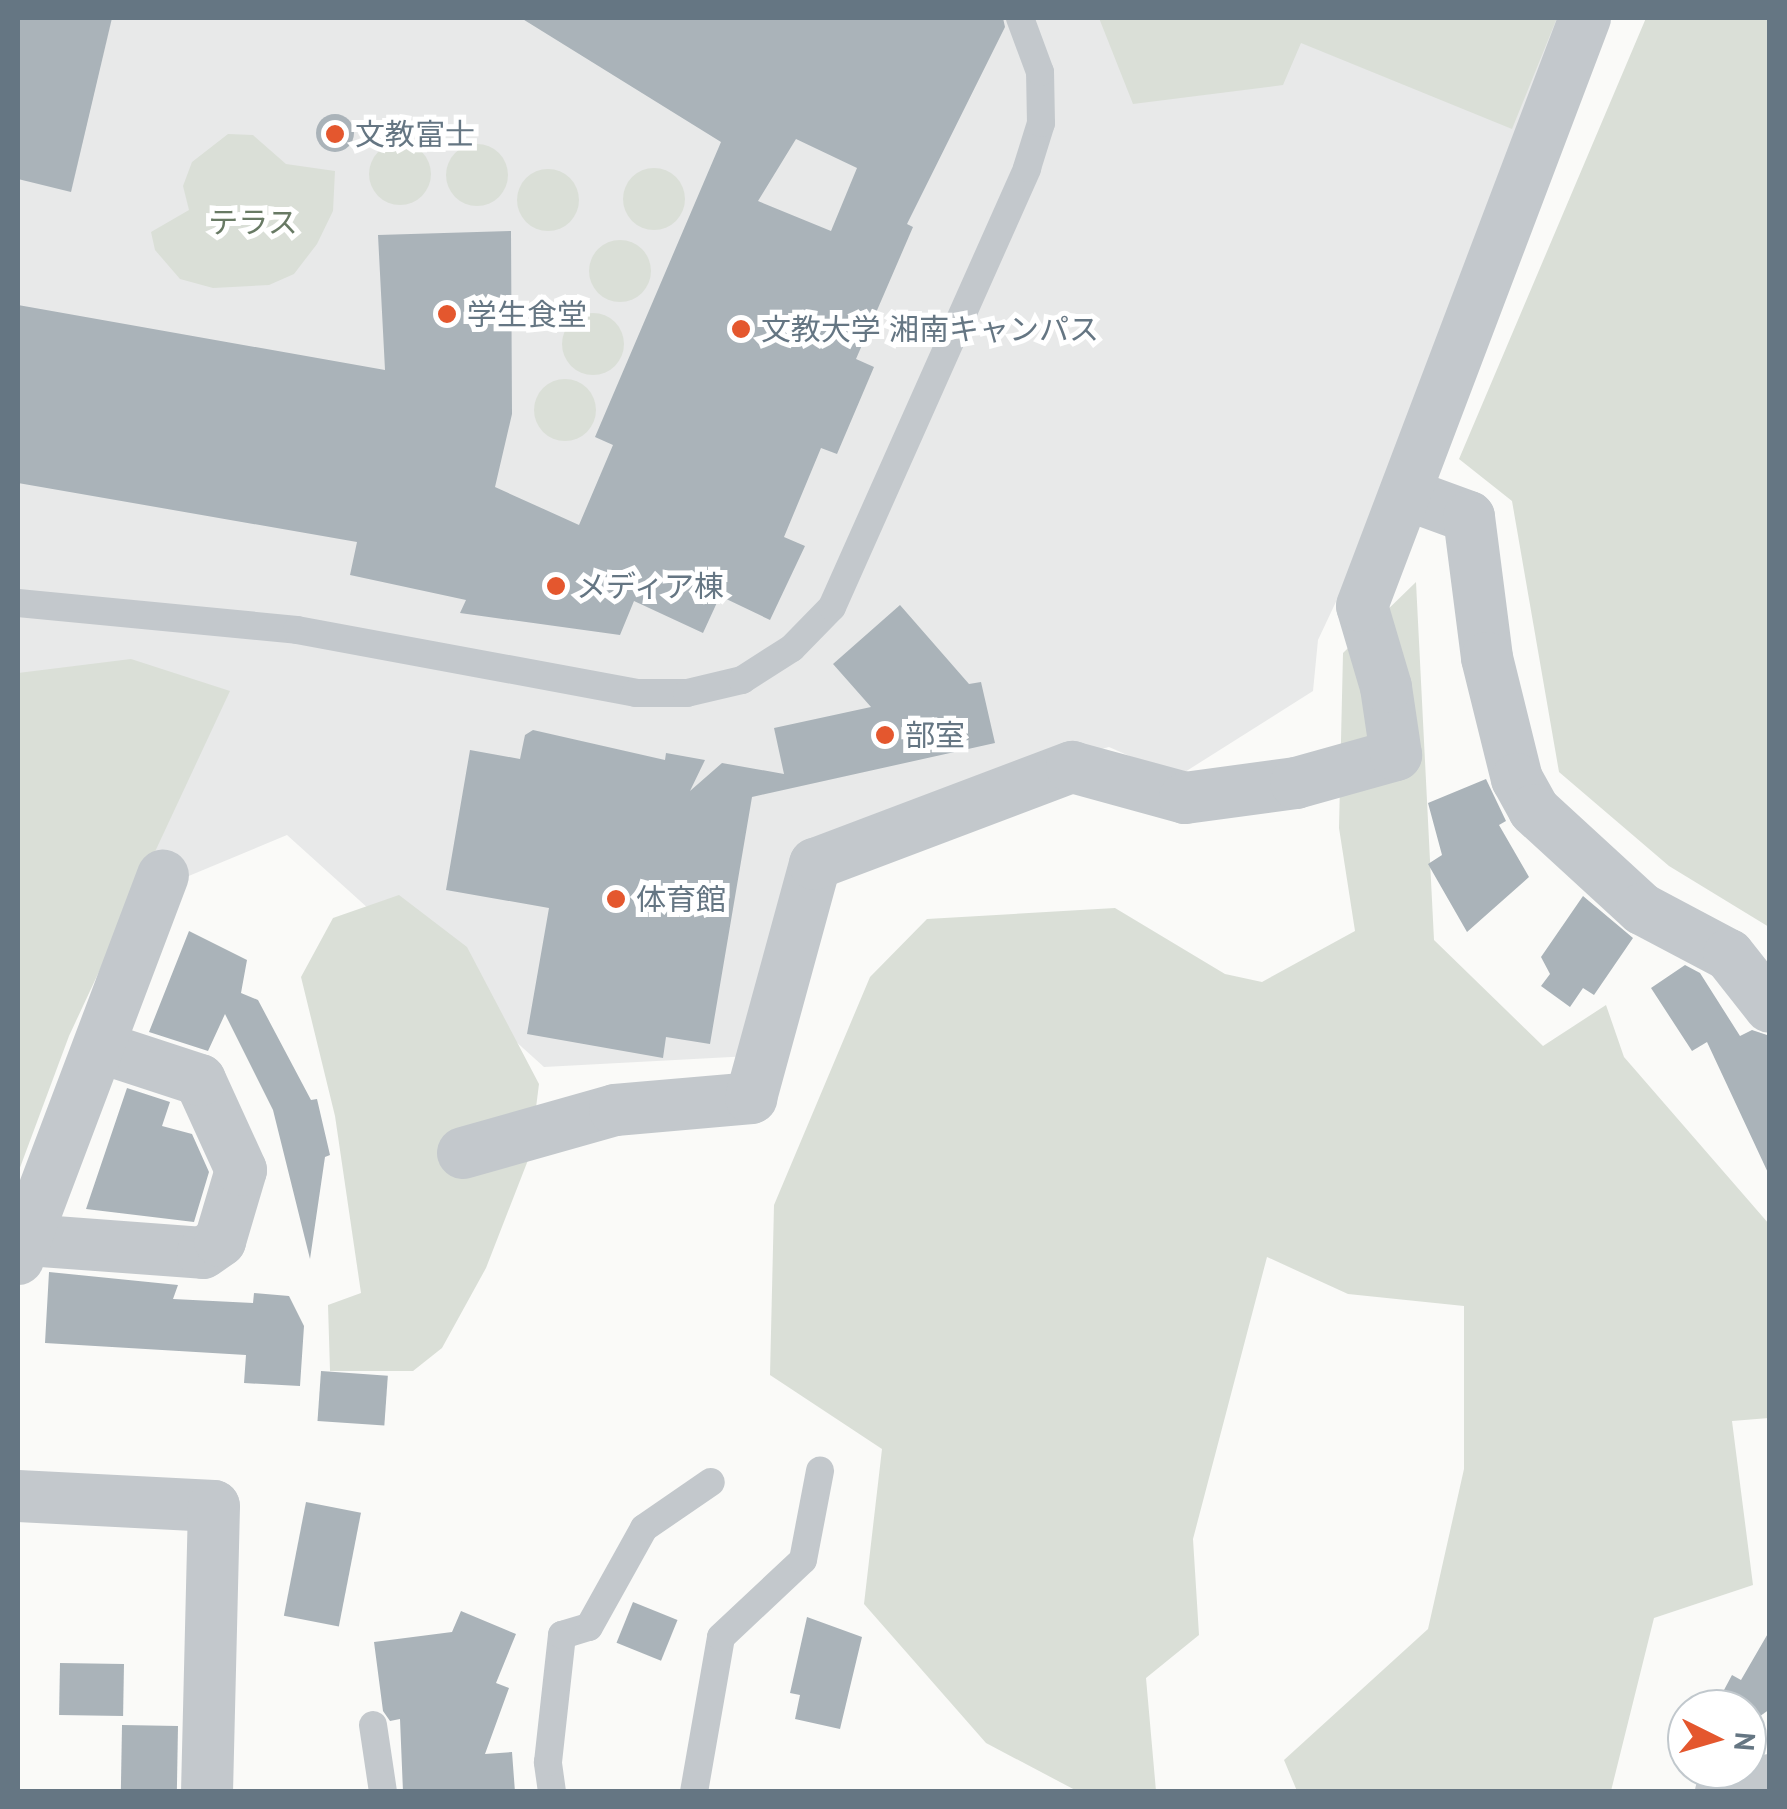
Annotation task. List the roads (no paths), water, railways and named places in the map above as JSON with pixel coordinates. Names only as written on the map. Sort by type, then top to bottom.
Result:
[{"type":"street","points":[[463,1153],[615,1110],[751,1098],[814,864],[1072,768],[1185,798],[1296,783],[1396,755],[1386,687],[1362,606],[1585,18]]},
{"type":"street","points":[[1406,494],[1469,517],[1487,658],[1517,779],[1534,810],[1642,909],[1729,954],[1770,1006]]},
{"type":"street","points":[[99,1046],[200,1080],[241,1170],[220,1241],[202,1253],[23,1250],[99,1046],[163,876]]},
{"type":"street","points":[[18,1496],[214,1506],[207,1792]]},
{"type":"street","points":[[1722,1792],[1770,1780]]},
{"type":"lane","points":[[18,603],[297,630],[636,692],[688,693],[742,680],[792,648],[832,607],[1027,168],[1041,123],[1040,72],[1020,18]]},
{"type":"lane","points":[[694,1792],[721,1638],[803,1560],[820,1471]]},
{"type":"lane","points":[[552,1792],[548,1762],[562,1635],[589,1627],[644,1528],[711,1482]]},
{"type":"lane","points":[[373,1725],[383,1792]]},
{"type":"place","name":"文教富士","points":[[335,134]]},
{"type":"place","name":"学生食堂","points":[[447,314]]},
{"type":"place","name":"文教大学 湘南キャンパス","points":[[741,329]]},
{"type":"place","name":"メディア棟","points":[[556,586]]},
{"type":"place","name":"部室","points":[[885,735]]},
{"type":"place","name":"体育館","points":[[616,899]]},
{"type":"park label","name":"テラス","points":[[253,222]]}]
